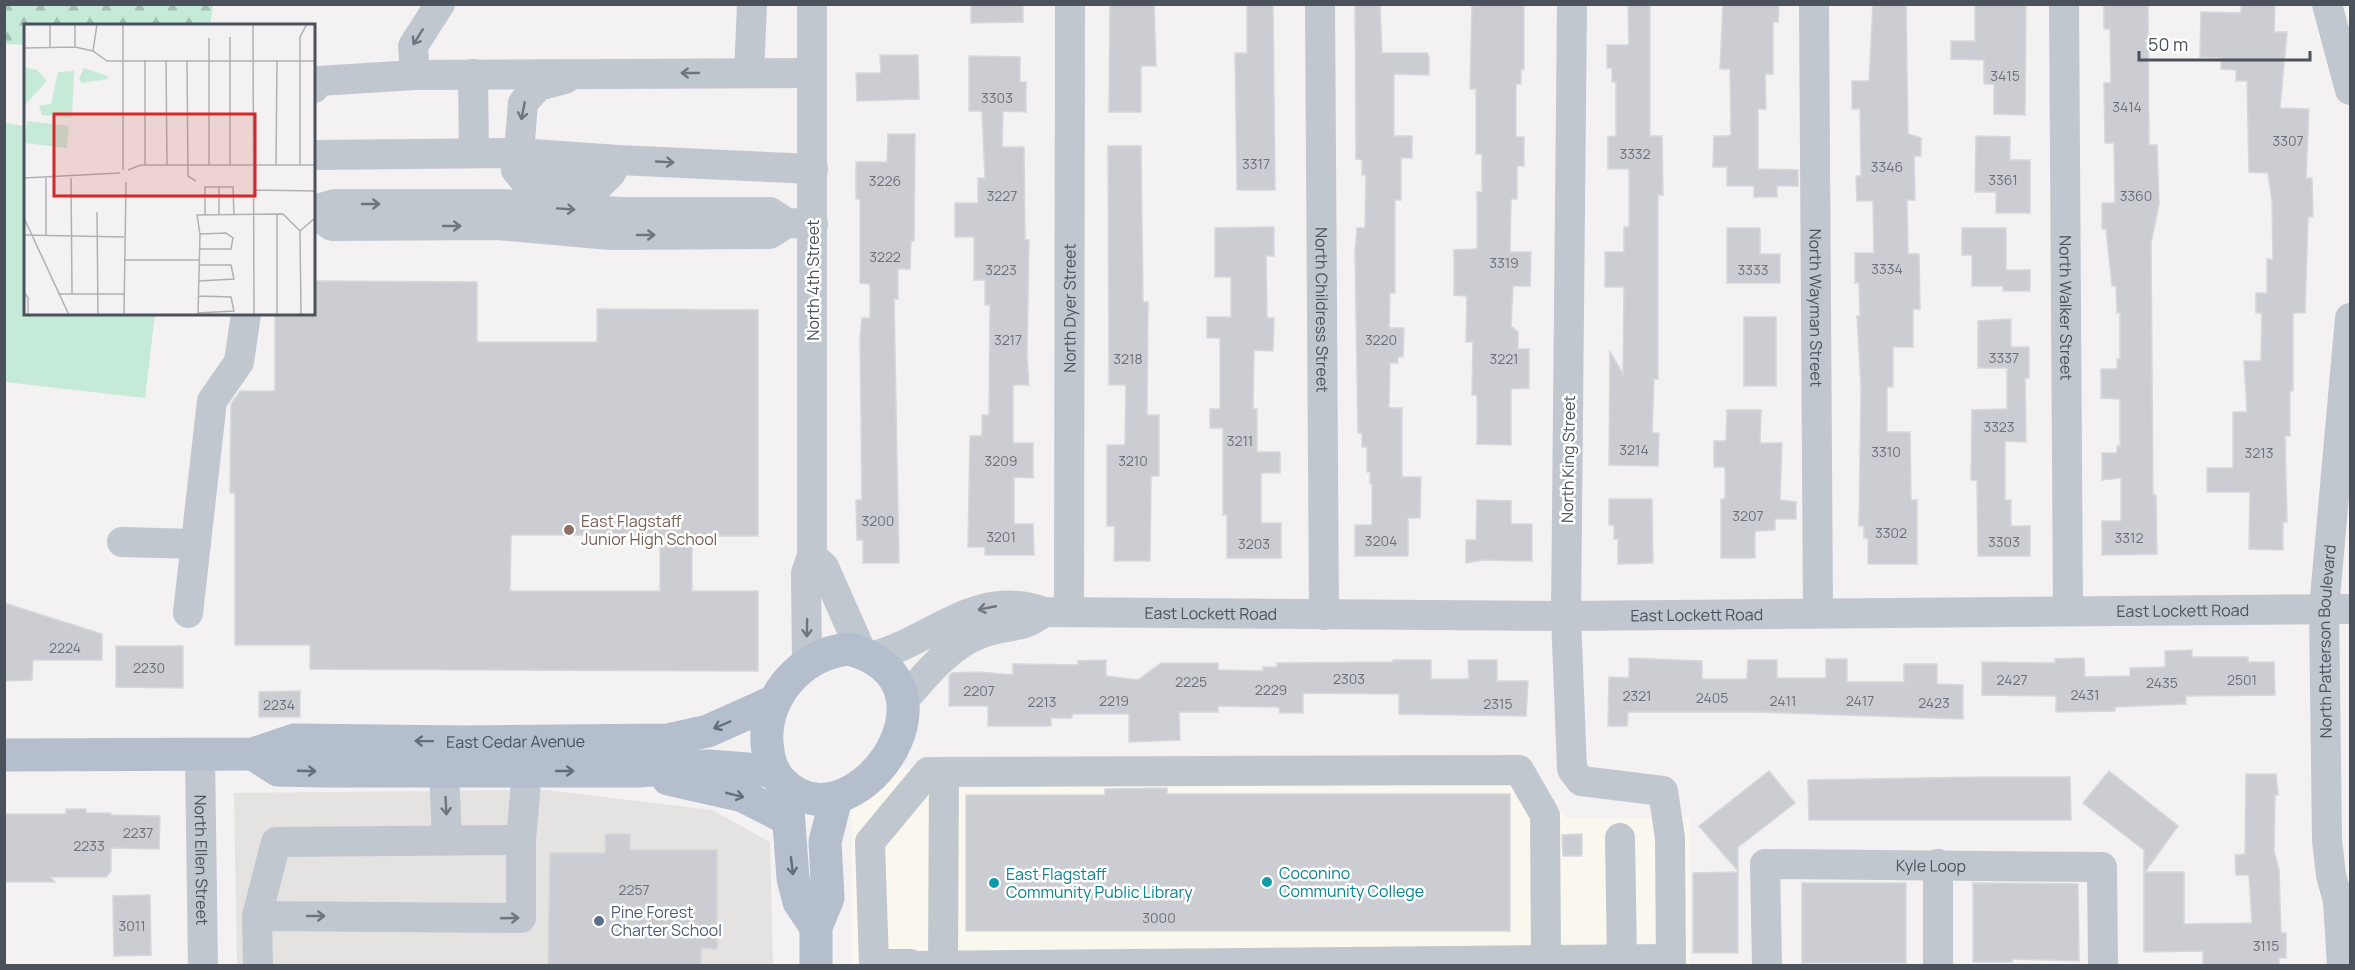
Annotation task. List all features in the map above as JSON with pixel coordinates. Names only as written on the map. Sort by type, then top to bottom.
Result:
[{"type":"main road","points":[[780,779],[799,794],[814,798],[836,798],[862,785],[886,759],[901,728],[903,700],[901,689],[892,673],[867,655],[849,649],[835,650],[807,664],[789,680],[775,701],[767,727],[767,744],[780,779],[788,819],[794,878],[799,902],[816,927]]},
{"type":"main road","name":"East Cedar Avenue","points":[[4,755],[253,754],[294,740],[464,742],[668,740],[708,731],[775,701]]},
{"type":"main road","name":"East Cedar Avenue","points":[[253,754],[278,770],[637,771],[709,766],[780,779]]},
{"type":"main road","points":[[637,771],[743,796],[788,819]]},
{"type":"main road","points":[[816,966],[816,927],[828,898],[825,842],[836,798]]},
{"type":"street","points":[[415,75],[413,46],[440,4]]},
{"type":"street","points":[[749,73],[752,4]]},
{"type":"street","name":"North 4th Street","points":[[807,664],[806,573],[812,556],[800,224],[813,169],[812,4]]},
{"type":"street","name":"North Dyer Street","points":[[1057,612],[1070,4]]},
{"type":"street","name":"North Childress Street","points":[[1320,4],[1324,615]]},
{"type":"street","name":"North King Street","points":[[1572,4],[1566,616],[1572,769],[1581,781],[1663,791],[1670,838],[1671,962]]},
{"type":"street","name":"North Wayman Street","points":[[1814,4],[1818,613]]},
{"type":"street","name":"North Walker Street","points":[[2064,4],[2068,611]]},
{"type":"street","points":[[2327,4],[2350,90]]},
{"type":"street","points":[[315,86],[318,81],[415,75],[812,73]]},
{"type":"street","points":[[473,74],[474,153]]},
{"type":"street","points":[[586,74],[538,86],[523,103],[516,170],[525,181],[599,185],[611,173],[618,160],[813,169]]},
{"type":"street","points":[[315,155],[519,153]]},
{"type":"street","points":[[315,212],[332,226],[497,225],[611,235],[770,234],[800,224]]},
{"type":"street","points":[[188,613],[212,401],[239,362],[246,315]]},
{"type":"street","name":"North Patterson Boulevard","points":[[2342,966],[2344,901],[2331,875],[2327,840],[2350,318]]},
{"type":"street","points":[[122,542],[196,543]]},
{"type":"street","points":[[812,556],[824,567],[867,655]]},
{"type":"street","name":"East Lockett Road","points":[[867,655],[889,652],[976,610],[1023,604],[1057,612],[1566,616],[2337,609]]},
{"type":"street","points":[[903,700],[934,666],[963,642],[994,629],[1028,625],[1057,612]]},
{"type":"street","name":"North Ellen Street","points":[[200,755],[203,966]]},
{"type":"street","points":[[1546,960],[1545,815],[1519,770],[928,772],[870,842],[874,964],[1546,960],[1671,962]]},
{"type":"street","points":[[444,771],[447,840]]},
{"type":"street","points":[[257,916],[520,918],[521,840],[527,771]]},
{"type":"street","points":[[943,964],[944,772]]},
{"type":"street","points":[[1620,838],[1622,960]]},
{"type":"street","points":[[258,966],[257,916],[276,842],[521,840]]},
{"type":"street","name":"Kyle Loop","points":[[1767,966],[1765,864],[2102,867],[2103,966]]},
{"type":"street","points":[[1938,864],[1938,966]]},
{"type":"shaded area","points":[[852,769],[1535,769],[1566,818],[1690,818],[1690,965],[852,966]]},
{"type":"shaded area","points":[[547,790],[712,810],[770,842],[773,965],[237,965],[234,793]]},
{"type":"green space","points":[[5,4],[213,5],[210,24],[24,24],[24,45],[5,44]]},
{"type":"green space","points":[[5,123],[24,126],[24,315],[155,315],[145,398],[5,382]]},
{"type":"building","points":[[971,4],[1023,4],[1023,22],[971,23]]},
{"type":"building","points":[[1110,4],[1154,4],[1156,66],[1141,66],[1141,112],[1109,112]]},
{"type":"building","points":[[1247,4],[1273,4],[1275,190],[1237,190],[1235,53],[1247,53]]},
{"type":"building","points":[[1355,4],[1380,4],[1382,53],[1427,53],[1429,57],[1429,75],[1394,74],[1394,136],[1412,136],[1412,158],[1401,158],[1401,200],[1395,200],[1395,293],[1390,293],[1389,328],[1404,328],[1403,357],[1398,357],[1398,363],[1390,363],[1389,408],[1402,408],[1402,477],[1421,477],[1420,518],[1408,518],[1408,556],[1355,556],[1355,525],[1372,525],[1372,484],[1370,484],[1370,472],[1367,472],[1367,447],[1362,447],[1362,433],[1358,433],[1355,254],[1357,228],[1365,228],[1366,175],[1362,175],[1362,160],[1356,159]]},
{"type":"building","points":[[1472,4],[1524,4],[1524,69],[1521,69],[1521,84],[1516,84],[1516,137],[1524,137],[1524,166],[1517,166],[1517,199],[1511,199],[1510,252],[1531,252],[1530,286],[1513,286],[1511,326],[1518,332],[1518,349],[1529,349],[1529,388],[1511,389],[1511,445],[1477,444],[1477,395],[1472,395],[1473,342],[1466,342],[1467,296],[1454,295],[1454,250],[1477,249],[1477,192],[1482,192],[1482,154],[1476,154],[1476,89],[1470,89]]},
{"type":"building","points":[[1628,4],[1650,4],[1650,136],[1662,136],[1663,195],[1658,195],[1658,379],[1654,379],[1652,433],[1659,433],[1658,466],[1609,465],[1610,352],[1623,374],[1624,287],[1605,287],[1605,252],[1624,252],[1624,227],[1629,227],[1629,169],[1608,169],[1608,137],[1616,136],[1616,82],[1612,82],[1612,68],[1607,68],[1607,45],[1629,45]]},
{"type":"building","points":[[1723,4],[1779,4],[1778,22],[1773,22],[1773,74],[1765,74],[1766,109],[1758,109],[1758,169],[1798,170],[1798,186],[1777,186],[1777,197],[1754,197],[1754,186],[1727,186],[1727,167],[1713,167],[1714,136],[1731,136],[1730,69],[1720,69]]},
{"type":"building","points":[[1873,4],[1906,4],[1908,134],[1921,138],[1921,156],[1914,156],[1915,200],[1907,200],[1908,254],[1919,254],[1920,309],[1913,309],[1913,347],[1893,347],[1893,387],[1887,387],[1887,432],[1910,432],[1911,500],[1917,500],[1917,564],[1868,564],[1868,538],[1864,538],[1864,526],[1859,526],[1861,387],[1857,316],[1860,316],[1859,283],[1855,283],[1855,253],[1874,253],[1873,201],[1857,201],[1856,176],[1861,176],[1860,109],[1852,109],[1852,81],[1869,81]]},
{"type":"building","points":[[1975,4],[2026,4],[2025,115],[1994,114],[1994,84],[1984,84],[1984,60],[1951,59],[1951,41],[1975,41]]},
{"type":"building","points":[[2104,4],[2148,4],[2149,145],[2157,145],[2159,204],[2151,243],[2153,495],[2156,495],[2157,554],[2102,555],[2102,521],[2121,521],[2121,478],[2102,480],[2102,453],[2117,453],[2117,446],[2120,446],[2120,399],[2101,398],[2101,369],[2117,369],[2117,359],[2120,359],[2120,312],[2117,313],[2116,286],[2112,286],[2106,229],[2102,229],[2102,203],[2115,203],[2114,143],[2105,143],[2104,83],[2111,83],[2110,29],[2104,29]]},
{"type":"building","points":[[2241,4],[2275,4],[2274,32],[2287,32],[2280,108],[2309,109],[2306,178],[2312,178],[2313,217],[2308,217],[2305,313],[2293,313],[2293,391],[2290,391],[2290,436],[2285,436],[2287,522],[2283,522],[2283,550],[2249,549],[2250,492],[2207,492],[2207,468],[2233,468],[2233,412],[2247,412],[2244,361],[2261,361],[2262,313],[2256,313],[2256,293],[2267,293],[2267,259],[2273,260],[2272,201],[2268,173],[2249,172],[2247,81],[2236,81],[2236,70],[2221,69],[2221,58],[2200,57],[2201,12],[2241,13]]},
{"type":"building","points":[[880,55],[918,55],[919,99],[857,101],[856,73],[881,73]]},
{"type":"building","points":[[969,56],[1020,57],[1020,82],[1026,82],[1026,112],[1003,111],[1002,147],[1024,147],[1025,240],[1029,240],[1027,356],[1029,385],[1013,385],[1013,443],[1033,443],[1033,478],[1014,477],[1014,524],[1033,524],[1034,555],[985,555],[985,547],[968,547],[970,436],[982,436],[982,415],[989,415],[990,305],[985,305],[985,280],[974,280],[974,237],[955,237],[955,203],[978,203],[978,178],[985,178],[982,111],[969,111]]},
{"type":"building","points":[[888,134],[915,134],[914,241],[911,241],[910,269],[898,269],[898,299],[894,299],[899,563],[863,563],[863,540],[857,540],[856,500],[862,500],[860,340],[862,318],[870,318],[870,284],[860,283],[860,199],[856,199],[856,162],[887,162]]},
{"type":"building","points":[[1976,136],[2010,137],[2010,160],[2030,160],[2030,213],[1996,213],[1996,192],[1975,192]]},
{"type":"building","points":[[1108,146],[1141,146],[1143,302],[1148,302],[1147,415],[1159,415],[1159,476],[1151,476],[1150,561],[1114,561],[1115,526],[1107,526],[1107,445],[1125,445],[1126,385],[1109,385]]},
{"type":"building","points":[[1274,227],[1274,256],[1266,256],[1267,318],[1274,318],[1273,351],[1254,350],[1253,409],[1257,409],[1257,452],[1280,452],[1280,473],[1261,473],[1261,523],[1281,523],[1281,558],[1227,558],[1227,515],[1223,515],[1223,428],[1210,428],[1210,409],[1220,409],[1220,338],[1207,338],[1207,317],[1231,317],[1231,277],[1215,277],[1215,228]]},
{"type":"building","points":[[1727,228],[1760,228],[1760,254],[1780,254],[1780,283],[1727,283]]},
{"type":"building","points":[[1962,228],[2006,228],[2006,270],[2030,270],[2030,291],[2003,291],[2003,286],[1972,286],[1972,255],[1962,255]]},
{"type":"building","points":[[315,281],[477,282],[477,342],[597,342],[597,309],[758,310],[758,536],[692,536],[692,591],[758,591],[758,671],[310,669],[310,645],[235,645],[235,493],[230,493],[231,404],[240,391],[275,391],[275,315],[315,315]],"holes":[[[511,535],[660,535],[660,591],[510,591]]]},
{"type":"building","points":[[1744,317],[1776,317],[1776,386],[1744,386]]},
{"type":"building","points":[[2011,319],[2011,347],[2029,347],[2029,378],[2025,378],[2026,442],[2005,441],[2005,500],[2011,500],[2011,526],[2030,526],[2030,556],[1978,556],[1977,480],[1971,480],[1972,410],[2007,409],[2007,368],[1978,368],[1978,321]]},
{"type":"building","points":[[1727,410],[1761,410],[1760,443],[1782,443],[1780,500],[1796,502],[1796,519],[1775,519],[1775,530],[1755,531],[1755,558],[1721,558],[1721,499],[1725,499],[1725,467],[1714,467],[1714,441],[1726,441]]},
{"type":"building","points":[[1609,499],[1652,499],[1653,563],[1618,564],[1618,539],[1614,539],[1614,525],[1609,525]]},
{"type":"building","points":[[1477,500],[1511,501],[1511,524],[1532,524],[1532,561],[1482,560],[1466,563],[1466,540],[1476,540]]},
{"type":"building","points":[[4,603],[102,634],[102,660],[33,660],[32,680],[4,681]]},
{"type":"building","points":[[116,646],[183,646],[183,688],[116,687]]},
{"type":"building","points":[[2192,650],[2192,657],[2248,657],[2248,662],[2274,662],[2275,695],[2186,696],[2186,704],[2115,707],[2115,711],[2056,712],[2056,696],[1982,695],[1982,662],[2055,663],[2055,659],[2084,658],[2085,677],[2130,676],[2130,668],[2165,667],[2165,651]]},
{"type":"building","points":[[1629,658],[1702,661],[1702,679],[1747,679],[1748,660],[1777,660],[1777,678],[1826,678],[1826,659],[1847,659],[1847,682],[1904,682],[1904,664],[1937,664],[1937,684],[1963,685],[1963,719],[1755,712],[1628,712],[1627,726],[1608,726],[1609,677],[1629,678]]},
{"type":"building","points":[[1106,660],[1106,676],[1138,680],[1161,663],[1218,663],[1218,670],[1263,671],[1263,667],[1277,667],[1277,663],[1393,662],[1393,660],[1431,660],[1431,679],[1469,679],[1468,660],[1497,660],[1497,681],[1528,681],[1526,716],[1399,714],[1399,694],[1303,693],[1303,713],[1280,713],[1279,707],[1218,706],[1218,712],[1179,712],[1180,740],[1129,742],[1129,714],[1072,714],[1072,718],[1051,718],[1051,726],[988,726],[988,706],[949,706],[949,676],[952,673],[979,672],[1013,675],[1013,664],[1078,665],[1078,661]]},
{"type":"building","points":[[300,691],[300,717],[259,717],[259,692]]},
{"type":"building","points":[[1769,771],[1795,803],[1738,847],[1738,871],[1699,826]]},
{"type":"building","points":[[2109,771],[2178,826],[2145,872],[2184,872],[2184,924],[2252,923],[2249,875],[2236,875],[2235,855],[2245,854],[2246,774],[2276,774],[2278,795],[2275,795],[2274,851],[2279,870],[2281,933],[2286,933],[2286,958],[2279,958],[2279,966],[2203,966],[2203,951],[2144,952],[2144,850],[2083,803]]},
{"type":"building","points":[[2070,777],[2071,820],[1809,820],[1808,780]]},
{"type":"building","name":"Coconino Community College","points":[[1167,788],[1167,794],[1510,794],[1510,931],[966,931],[966,795],[1105,795],[1105,789]]},
{"type":"building","points":[[66,809],[86,809],[86,813],[111,813],[111,815],[160,816],[159,849],[111,848],[111,871],[106,877],[50,877],[55,882],[4,882],[4,814],[66,814]]},
{"type":"building","points":[[605,834],[630,834],[630,850],[717,850],[717,949],[701,948],[701,966],[548,966],[550,853],[605,853]]},
{"type":"building","points":[[1582,834],[1582,856],[1563,856],[1562,835]]},
{"type":"building","points":[[1738,872],[1738,953],[1693,953],[1693,873]]},
{"type":"building","points":[[1802,883],[1906,883],[1906,963],[1802,963]]},
{"type":"building","points":[[1973,883],[2078,884],[2079,961],[2012,959],[2012,962],[1973,962]]},
{"type":"building","points":[[150,895],[151,955],[114,956],[113,896]]},
{"type":"place","name":"East Flagstaff Junior High School","points":[[569,530]]},
{"type":"place","name":"Coconino Community College","points":[[1267,882]]},
{"type":"place","name":"East Flagstaff Community Public Library","points":[[994,883]]},
{"type":"place","name":"Pine Forest Charter School","points":[[599,921]]}]
